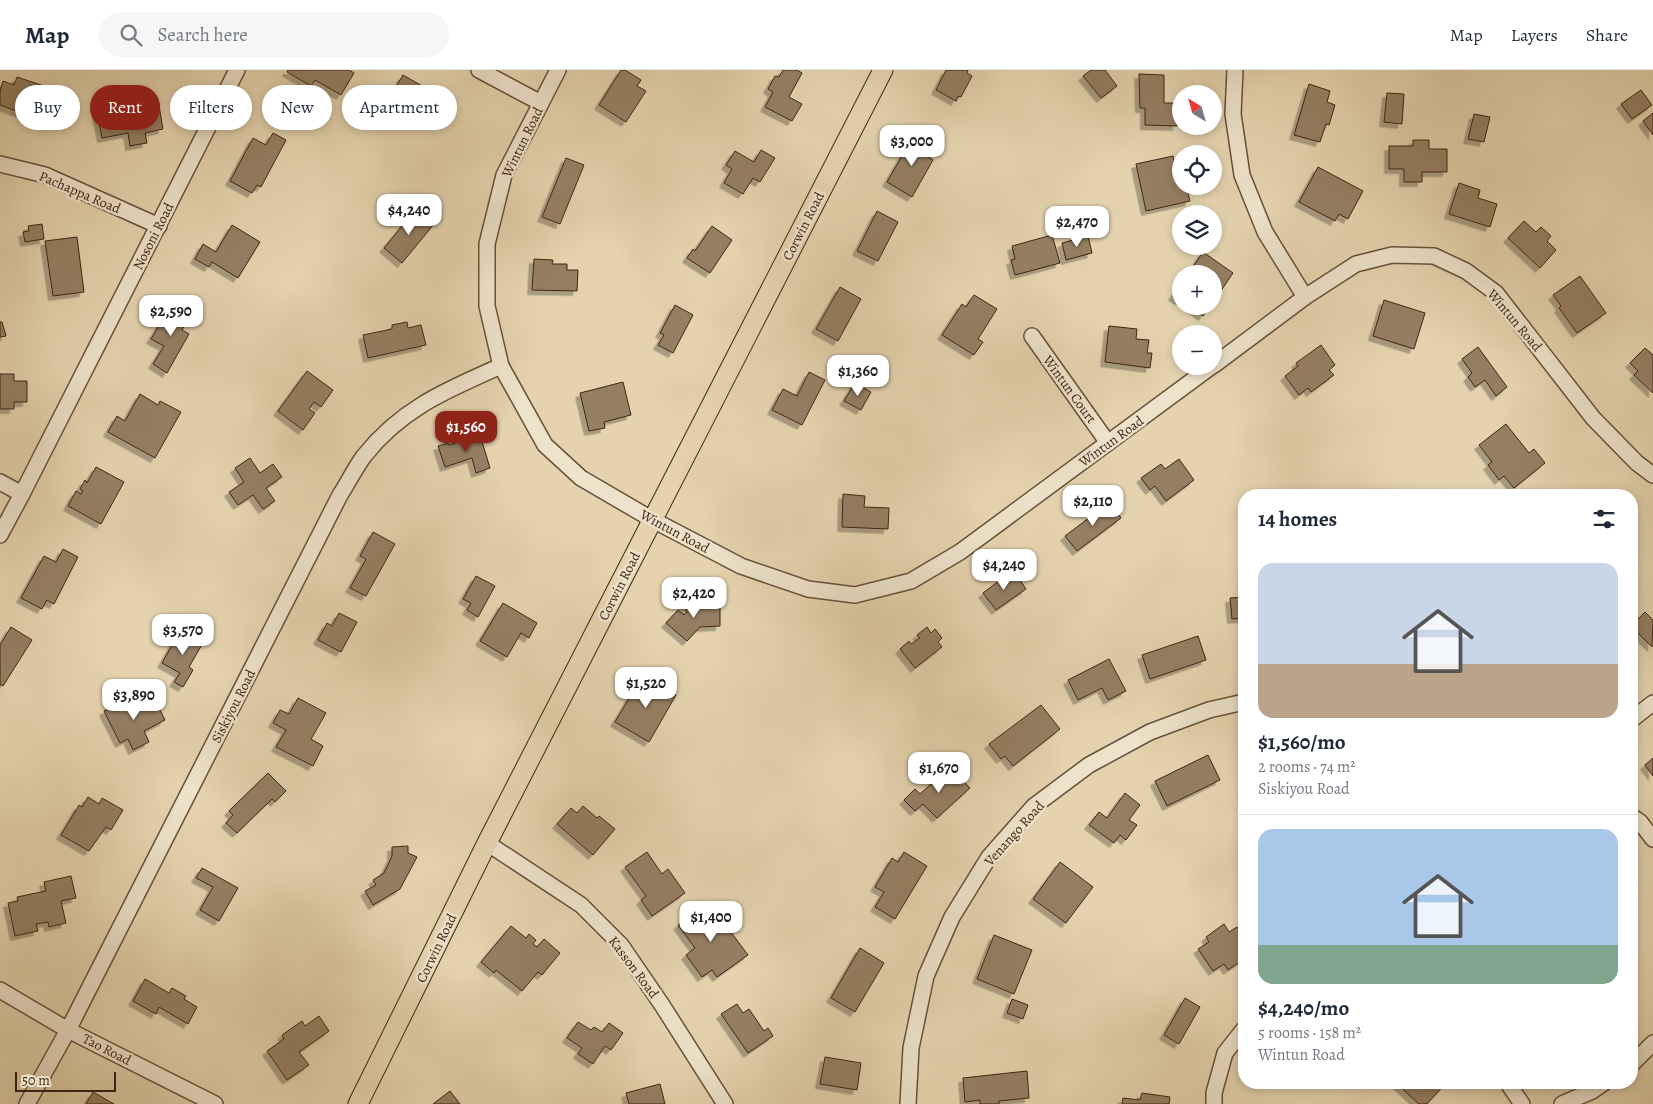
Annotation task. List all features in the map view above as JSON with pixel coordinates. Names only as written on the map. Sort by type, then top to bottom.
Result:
[{"type":"main road","name":"Corwin Road","points":[[358,1104],[487,843],[882,70]]},
{"type":"street","name":"Nosoni Road","points":[[0,535],[237,70]]},
{"type":"street","points":[[480,70],[541,103]]},
{"type":"street","name":"Wintun Road","points":[[558,70],[504,175],[487,244],[487,306],[501,366],[545,445],[581,478],[653,520],[741,566],[808,589],[854,595],[911,581],[960,552],[1201,375]]},
{"type":"street","points":[[1235,70],[1233,114],[1242,175],[1265,232],[1305,297]]},
{"type":"street","name":"Pachappa Road","points":[[0,164],[45,175],[159,226]]},
{"type":"street","name":"Wintun Road","points":[[1222,359],[1305,297],[1356,264],[1392,255],[1434,256],[1466,271],[1496,293],[1593,418],[1637,463],[1653,474]]},
{"type":"street","name":"Wintun Court","points":[[1032,336],[1108,442]]},
{"type":"street","name":"Siskiyou Road","points":[[27,1104],[68,1030],[340,496],[364,457],[386,431],[413,409],[440,394],[501,366]]},
{"type":"street","points":[[0,482],[22,494]]},
{"type":"street","name":"Venango Road","points":[[908,1104],[911,1048],[926,976],[952,917],[989,857],[1034,806],[1089,765],[1150,732],[1209,710],[1238,703]]},
{"type":"street","points":[[1638,715],[1653,703]]},
{"type":"street","points":[[1638,821],[1653,839]]},
{"type":"street","name":"Kasson Road","points":[[487,843],[580,904],[621,945],[725,1104]]},
{"type":"street","name":"Tao Road","points":[[0,990],[68,1030],[215,1104]]},
{"type":"street","points":[[1214,1104],[1214,1093],[1225,1053],[1238,1037]]},
{"type":"street","points":[[1638,1058],[1653,1043]]},
{"type":"street","points":[[1512,1089],[1522,1104]]},
{"type":"street","points":[[1562,1104],[1595,1089]]},
{"type":"building","points":[[288,70],[349,70],[354,73],[347,85],[342,85],[341,95],[332,90],[332,85],[324,85],[315,80],[312,85],[309,85],[287,72]]},
{"type":"building","points":[[621,70],[625,70],[641,80],[637,86],[646,91],[626,122],[599,105]]},
{"type":"building","points":[[783,70],[797,70],[802,73],[789,97],[802,104],[792,121],[765,107],[773,92],[768,89],[775,76],[779,77]]},
{"type":"building","points":[[946,70],[968,70],[967,73],[972,76],[961,97],[958,96],[956,101],[936,90]]},
{"type":"building","points":[[1091,70],[1105,70],[1117,86],[1101,98],[1083,76]]},
{"type":"building","points":[[1139,74],[1164,75],[1164,103],[1172,103],[1172,126],[1145,125],[1145,108],[1140,108]]},
{"type":"building","points":[[403,75],[420,85],[397,85]]},
{"type":"building","points":[[17,77],[41,85],[15,85],[15,111],[0,105],[0,91],[3,81],[14,85]]},
{"type":"building","points":[[1309,84],[1330,91],[1327,102],[1335,105],[1329,125],[1326,124],[1320,142],[1294,135]]},
{"type":"building","points":[[1641,90],[1652,105],[1632,119],[1621,104]]},
{"type":"building","points":[[1387,93],[1404,94],[1402,124],[1384,122]]},
{"type":"building","points":[[160,112],[163,129],[160,130]]},
{"type":"building","points":[[1653,113],[1653,135],[1643,121]]},
{"type":"building","points":[[1474,114],[1490,117],[1484,142],[1468,139]]},
{"type":"building","points":[[100,130],[158,130],[145,133],[147,143],[130,146],[128,133],[102,138]]},
{"type":"building","points":[[273,133],[286,140],[261,187],[257,185],[252,193],[230,181],[253,138],[266,145]]},
{"type":"building","points":[[914,135],[931,144],[925,155],[933,160],[912,197],[887,182]]},
{"type":"building","points":[[1413,140],[1429,140],[1429,149],[1447,149],[1447,172],[1422,172],[1422,182],[1404,182],[1404,169],[1389,169],[1389,146],[1413,146]]},
{"type":"building","points":[[761,150],[775,158],[760,182],[753,178],[743,194],[724,183],[732,169],[726,165],[735,151],[754,162]]},
{"type":"building","points":[[1172,156],[1172,195],[1188,195],[1190,201],[1146,211],[1136,164]]},
{"type":"building","points":[[566,158],[584,165],[560,224],[542,217]]},
{"type":"building","points":[[1318,167],[1363,191],[1348,219],[1339,214],[1335,221],[1299,202]]},
{"type":"building","points":[[1459,183],[1480,190],[1478,198],[1497,204],[1490,227],[1449,214]]},
{"type":"building","points":[[420,194],[441,207],[435,218],[413,205]]},
{"type":"building","points":[[416,209],[434,224],[402,263],[384,248]]},
{"type":"building","points":[[877,211],[898,222],[878,261],[857,251]]},
{"type":"building","points":[[1524,221],[1536,232],[1541,227],[1551,236],[1547,241],[1556,250],[1540,268],[1508,238]]},
{"type":"building","points":[[42,224],[44,239],[25,242],[23,232],[29,231],[28,226]]},
{"type":"building","points":[[232,225],[260,242],[238,278],[212,262],[209,267],[195,259],[203,244],[216,252]]},
{"type":"building","points":[[712,226],[732,240],[710,273],[687,258],[693,249],[695,251]]},
{"type":"building","points":[[1052,235],[1060,263],[1015,275],[1011,260],[1015,259],[1012,246]]},
{"type":"building","points":[[1088,236],[1092,253],[1066,260],[1062,243]]},
{"type":"building","points":[[77,237],[84,292],[53,296],[45,241]]},
{"type":"building","points":[[1201,255],[1207,255],[1222,265],[1194,265]]},
{"type":"building","points":[[534,259],[553,260],[552,264],[567,264],[567,270],[578,270],[577,291],[532,290]]},
{"type":"building","points":[[1222,265],[1233,273],[1222,289]]},
{"type":"building","points":[[1580,276],[1606,313],[1577,333],[1559,308],[1561,306],[1553,295]]},
{"type":"building","points":[[840,287],[861,299],[838,341],[816,329]]},
{"type":"building","points":[[974,295],[997,309],[978,339],[983,342],[974,355],[942,335],[962,304],[966,307]]},
{"type":"building","points":[[1384,300],[1425,313],[1414,349],[1373,336]]},
{"type":"building","points":[[172,304],[191,315],[182,330],[189,334],[167,373],[153,364],[164,346],[151,339]]},
{"type":"building","points":[[675,305],[693,315],[673,353],[658,345],[664,335],[660,333]]},
{"type":"building","points":[[0,322],[2,322],[6,336],[0,337]]},
{"type":"building","points":[[407,322],[408,328],[421,325],[426,345],[368,358],[363,335],[392,329],[392,325]]},
{"type":"building","points":[[1109,326],[1137,329],[1136,339],[1149,340],[1147,353],[1152,353],[1150,368],[1105,362]]},
{"type":"building","points":[[1321,345],[1335,365],[1329,370],[1334,375],[1311,392],[1308,388],[1299,395],[1285,376],[1298,366],[1296,363]]},
{"type":"building","points":[[1478,347],[1507,387],[1496,396],[1485,380],[1475,387],[1468,377],[1472,373],[1462,359]]},
{"type":"building","points":[[1645,348],[1653,355],[1653,393],[1634,375],[1638,371],[1630,363]]},
{"type":"building","points":[[307,371],[333,390],[321,407],[314,402],[309,409],[315,413],[303,430],[278,411]]},
{"type":"building","points":[[809,372],[825,380],[802,425],[772,410],[783,389],[797,396]]},
{"type":"building","points":[[0,374],[14,374],[14,381],[27,381],[27,402],[14,402],[14,409],[0,409]]},
{"type":"building","points":[[623,382],[631,415],[604,422],[605,428],[589,431],[580,393]]},
{"type":"building","points":[[855,383],[871,392],[861,410],[844,401]]},
{"type":"building","points":[[140,394],[158,405],[160,401],[181,412],[155,458],[108,432],[117,416],[125,421]]},
{"type":"building","points":[[1506,424],[1529,453],[1534,449],[1545,463],[1514,488],[1504,476],[1499,480],[1488,465],[1492,462],[1479,445]]},
{"type":"building","points":[[480,435],[490,468],[476,473],[472,458],[445,467],[438,446],[448,443],[449,445]]},
{"type":"building","points":[[250,458],[260,473],[273,464],[282,477],[266,488],[275,501],[263,509],[253,495],[238,505],[229,492],[244,482],[235,468]]},
{"type":"building","points":[[1179,459],[1194,480],[1166,501],[1155,486],[1150,490],[1141,478],[1161,464],[1165,469]]},
{"type":"building","points":[[96,467],[124,482],[101,524],[68,506],[76,491],[81,494],[83,491],[80,489],[85,480],[87,483]]},
{"type":"building","points":[[843,494],[865,496],[864,507],[889,508],[888,529],[842,527]]},
{"type":"building","points":[[1110,502],[1121,518],[1077,551],[1065,536]]},
{"type":"building","points":[[373,532],[395,544],[366,596],[350,588],[366,559],[360,556]]},
{"type":"building","points":[[63,549],[78,557],[54,604],[47,600],[42,609],[21,598],[44,556],[56,562]]},
{"type":"building","points":[[1016,574],[1026,589],[996,610],[983,593],[1004,577],[1006,581]]},
{"type":"building","points":[[476,576],[495,586],[478,617],[467,610],[471,603],[463,599]]},
{"type":"building","points":[[1238,597],[1238,618],[1232,619],[1230,598]]},
{"type":"building","points":[[694,599],[698,607],[720,606],[720,626],[700,627],[687,641],[666,623],[678,610],[684,615],[687,612],[683,605]]},
{"type":"building","points":[[503,603],[537,623],[529,638],[521,633],[507,657],[480,641]]},
{"type":"building","points":[[1645,612],[1653,620],[1652,647],[1638,633],[1638,619]]},
{"type":"building","points":[[339,613],[357,622],[341,652],[318,640],[327,623],[332,626]]},
{"type":"building","points":[[11,627],[32,640],[3,686],[0,684],[0,645]]},
{"type":"building","points":[[927,627],[931,633],[935,629],[942,638],[938,642],[942,647],[915,668],[900,649],[909,641],[911,644],[920,638],[917,635]]},
{"type":"building","points":[[185,630],[204,641],[189,667],[193,670],[183,687],[174,682],[180,673],[162,663],[175,640],[178,642]]},
{"type":"building","points":[[1198,636],[1206,660],[1150,679],[1142,655]]},
{"type":"building","points":[[1109,659],[1126,691],[1108,700],[1102,688],[1078,700],[1068,680]]},
{"type":"building","points":[[643,675],[676,695],[649,742],[615,722]]},
{"type":"building","points":[[139,697],[144,707],[156,702],[165,720],[144,731],[149,742],[133,750],[128,739],[120,743],[104,711],[119,704],[121,706]]},
{"type":"building","points":[[298,698],[326,713],[311,739],[323,746],[313,766],[276,747],[286,730],[273,723],[280,710],[289,714]]},
{"type":"building","points":[[1041,705],[1060,729],[1013,766],[1005,756],[1001,759],[989,744]]},
{"type":"building","points":[[1208,755],[1220,780],[1167,806],[1155,781]]},
{"type":"building","points":[[1653,758],[1653,776],[1645,765]]},
{"type":"building","points":[[954,771],[970,788],[937,818],[923,804],[915,811],[904,800],[915,789],[920,794],[942,774],[946,778]]},
{"type":"building","points":[[268,773],[286,791],[275,802],[272,799],[237,833],[226,823],[233,815],[229,811]]},
{"type":"building","points":[[1125,793],[1140,805],[1129,820],[1137,825],[1126,840],[1120,835],[1114,843],[1089,825],[1099,812],[1107,818]]},
{"type":"building","points":[[88,797],[99,804],[102,798],[123,810],[111,830],[106,827],[89,851],[61,835],[79,805],[82,807]]},
{"type":"building","points":[[583,806],[597,818],[599,816],[615,829],[593,855],[557,824],[571,808],[577,813]]},
{"type":"building","points":[[408,846],[408,853],[417,857],[400,889],[373,905],[365,891],[376,885],[373,880],[384,873],[392,856],[392,847]]},
{"type":"building","points":[[647,852],[662,874],[668,869],[685,893],[652,916],[641,900],[646,896],[625,867]]},
{"type":"building","points":[[904,852],[927,866],[895,919],[875,907],[884,892],[875,887],[892,858],[898,862]]},
{"type":"building","points":[[1060,862],[1093,887],[1066,923],[1033,899]]},
{"type":"building","points":[[202,868],[238,888],[219,921],[200,910],[213,887],[196,878]]},
{"type":"building","points":[[71,876],[76,898],[61,901],[66,923],[49,927],[48,922],[36,924],[38,931],[15,936],[8,903],[18,901],[17,897],[46,891],[44,882]]},
{"type":"building","points":[[709,903],[748,955],[717,977],[712,970],[702,977],[686,955],[695,948],[678,925]]},
{"type":"building","points":[[1224,924],[1229,932],[1237,927],[1238,963],[1228,970],[1224,964],[1213,971],[1198,949],[1209,942],[1206,937]]},
{"type":"building","points":[[511,926],[526,938],[529,934],[536,940],[533,944],[537,947],[544,939],[560,953],[542,975],[538,972],[522,991],[496,970],[494,973],[481,962]]},
{"type":"building","points":[[994,935],[1032,950],[1014,994],[977,979]]},
{"type":"building","points":[[860,948],[884,963],[855,1012],[831,998]]},
{"type":"building","points":[[145,979],[169,993],[172,988],[186,996],[184,999],[197,1007],[188,1024],[159,1007],[156,1014],[133,1001]]},
{"type":"building","points":[[1185,998],[1200,1007],[1179,1044],[1164,1035]]},
{"type":"building","points":[[1012,999],[1028,1005],[1023,1019],[1007,1013]]},
{"type":"building","points":[[737,1004],[743,1013],[749,1009],[764,1031],[768,1028],[773,1036],[748,1053],[721,1014]]},
{"type":"building","points":[[319,1016],[329,1031],[299,1052],[309,1065],[287,1080],[267,1051],[284,1039],[282,1035],[302,1021],[305,1026]]},
{"type":"building","points":[[578,1022],[591,1030],[594,1027],[602,1032],[609,1023],[623,1033],[611,1050],[605,1046],[593,1064],[578,1054],[582,1048],[567,1038]]},
{"type":"building","points":[[825,1057],[861,1063],[857,1090],[820,1084]]},
{"type":"building","points":[[1027,1071],[1029,1098],[999,1101],[999,1104],[980,1104],[980,1100],[965,1102],[963,1078]]},
{"type":"building","points":[[660,1084],[665,1104],[629,1104],[626,1093]]},
{"type":"building","points":[[1403,1089],[1441,1089],[1427,1104],[1419,1104]]},
{"type":"building","points":[[450,1091],[460,1104],[433,1104]]},
{"type":"building","points":[[93,1092],[114,1104],[86,1104]]},
{"type":"building","points":[[1142,1093],[1170,1097],[1169,1104],[1122,1104],[1123,1098],[1140,1100]]}]
